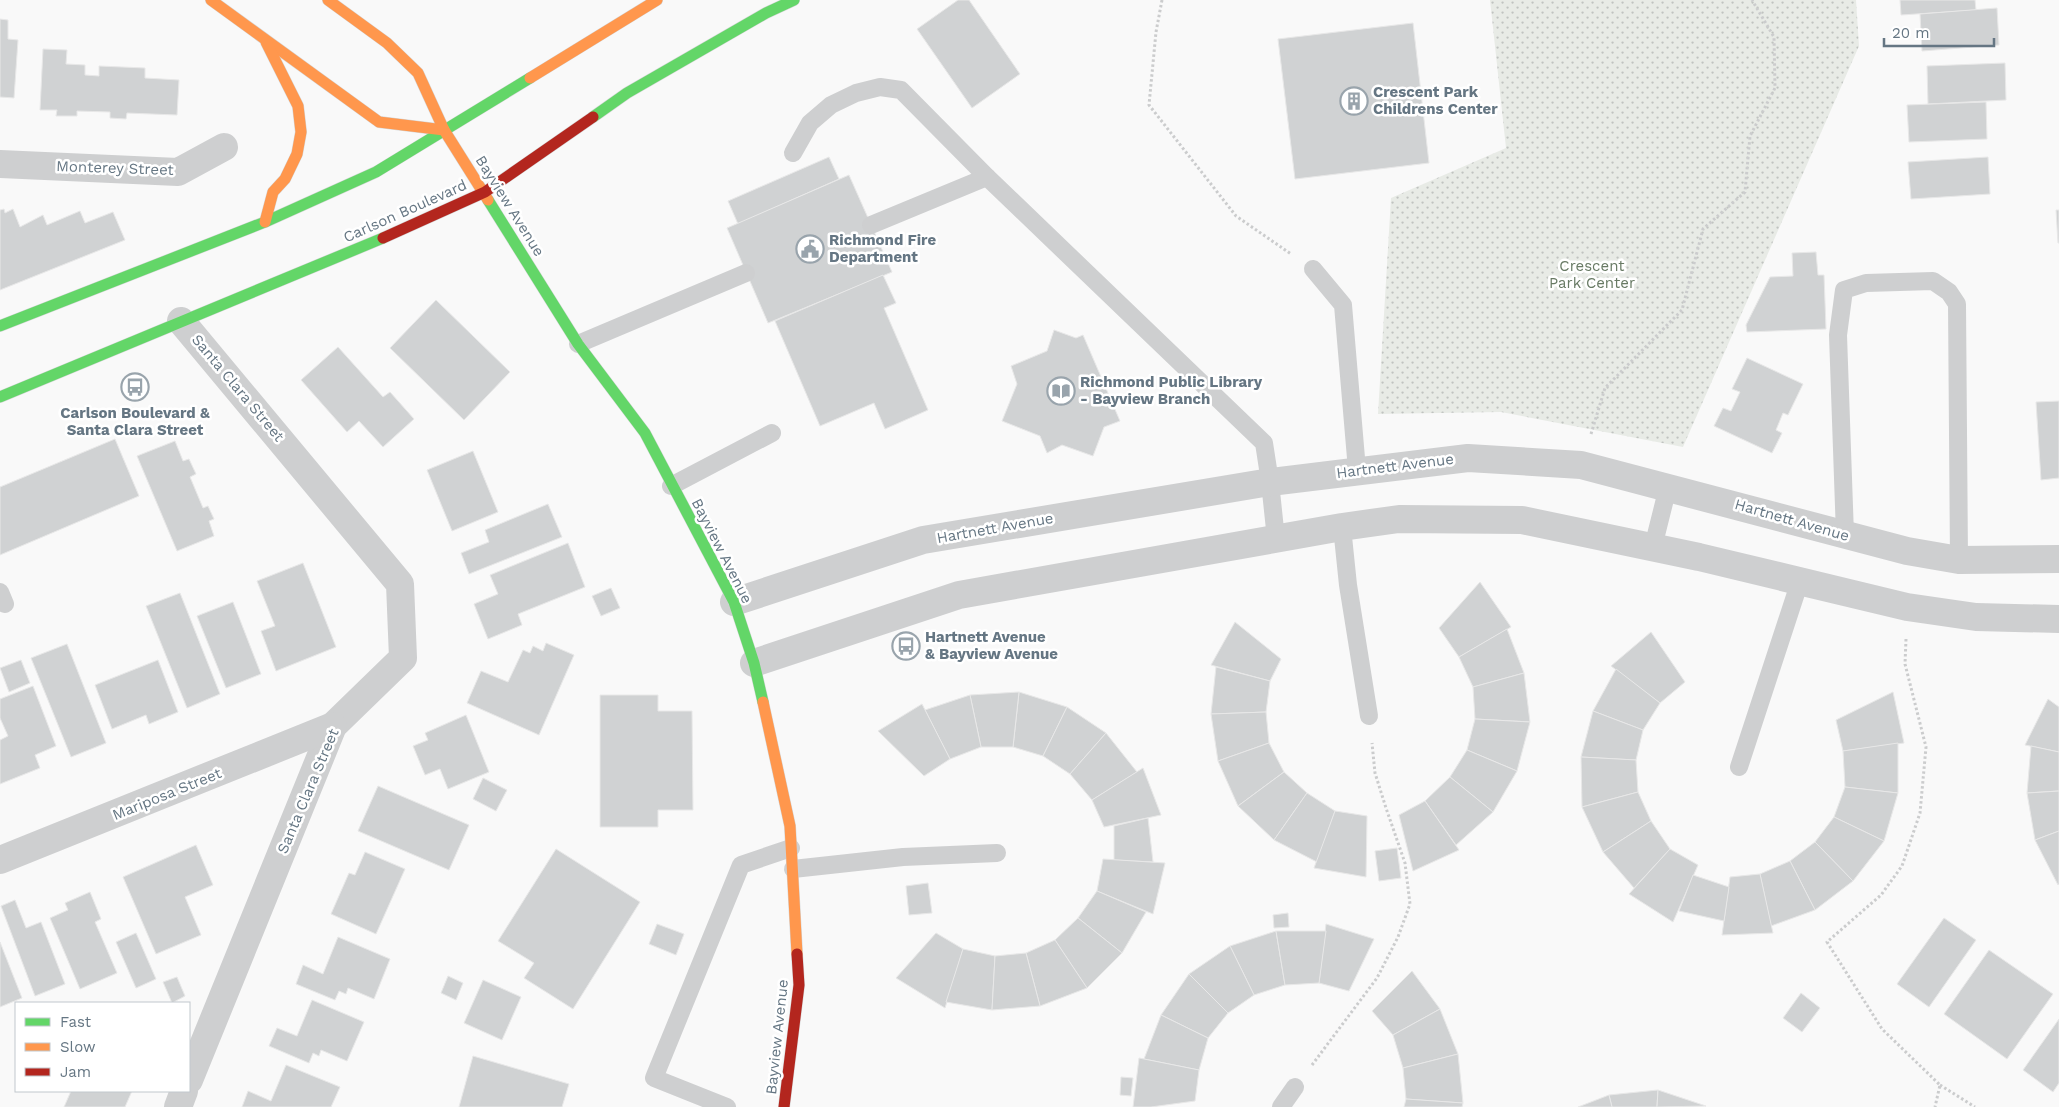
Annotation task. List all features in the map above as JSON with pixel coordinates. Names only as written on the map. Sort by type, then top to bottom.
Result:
[{"type":"street","points":[[211,0],[379,122],[444,130]]},
{"type":"street","name":"Bayview Avenue","points":[[328,0],[387,44],[418,73],[444,130],[485,192],[578,344],[645,433],[671,486],[734,602],[754,663],[790,826],[800,985],[784,1107]]},
{"type":"street","points":[[0,326],[265,222],[376,172],[657,0]]},
{"type":"street","name":"Carlson Boulevard","points":[[0,397],[410,227],[485,192],[627,93],[766,13],[794,0]]},
{"type":"street","points":[[264,39],[298,106],[301,132],[295,159],[285,179],[273,192],[265,222]]},
{"type":"street","name":"Monterey Street","points":[[0,164],[178,172],[224,147]]},
{"type":"street","name":"Santa Clara Street","points":[[181,321],[400,584],[403,658],[333,726],[190,1078]]},
{"type":"street","name":"Hartnett Avenue","points":[[734,602],[924,540],[1270,482],[1468,458],[1581,465],[1845,536],[1907,551],[1959,560],[2059,559]]},
{"type":"street","points":[[754,663],[959,595],[1342,527],[1399,519],[1522,520],[1653,547],[1907,607],[1976,617],[2059,619]]},
{"type":"street","name":"Mariposa Street","points":[[0,860],[333,726]]},
{"type":"street","points":[[178,1107],[184,1092]]},
{"type":"lane","points":[[793,153],[810,123],[831,105],[856,93],[880,87],[901,90],[988,177],[1264,443],[1276,539]]},
{"type":"lane","points":[[871,226],[988,177]]},
{"type":"lane","points":[[1313,269],[1343,305],[1357,470]]},
{"type":"lane","points":[[578,344],[746,273]]},
{"type":"lane","points":[[1845,536],[1838,335],[1844,290],[1866,283],[1933,281],[1950,292],[1957,304],[1959,560]]},
{"type":"lane","points":[[671,486],[772,433]]},
{"type":"lane","points":[[1653,547],[1668,487]]},
{"type":"lane","points":[[1342,527],[1348,585],[1369,716]]},
{"type":"lane","points":[[1738,767],[1800,581]]},
{"type":"lane","points":[[727,1107],[654,1078],[741,865],[791,848]]},
{"type":"lane","points":[[793,869],[903,857],[997,854]]},
{"type":"lane","points":[[1281,1107],[1295,1087]]},
{"type":"path","points":[[1162,0],[1156,32],[1149,105],[1236,216],[1313,269]]},
{"type":"path","points":[[1581,465],[1605,388],[1682,310],[1702,229],[1745,192],[1750,136],[1775,88],[1774,37],[1752,0]]},
{"type":"path","points":[[1907,607],[1905,664],[1926,747],[1920,813],[1902,866],[1881,895],[1827,942],[1882,1029],[1940,1085],[1975,1107]]},
{"type":"path","points":[[1295,1087],[1377,978],[1398,937],[1410,904],[1405,862],[1375,773],[1369,716]]},
{"type":"path","points":[[1935,1107],[1940,1085]]},
{"type":"green space","name":"Crescent Park Center","points":[[1490,0],[1856,0],[1859,46],[1683,447],[1501,412],[1378,414],[1391,198],[1506,148]]},
{"type":"building","points":[[958,0],[969,0],[1020,74],[972,108],[917,29]]},
{"type":"building","points":[[1900,0],[1975,0],[1976,10],[1901,15]]},
{"type":"building","points":[[1997,8],[1999,45],[1922,51],[1920,14]]},
{"type":"building","points":[[0,19],[8,20],[8,39],[18,40],[14,98],[0,97]]},
{"type":"building","name":"Crescent Park Childrens Center","points":[[1413,23],[1429,163],[1295,179],[1278,39]]},
{"type":"building","points":[[43,49],[67,50],[66,64],[85,65],[85,75],[99,76],[99,66],[145,68],[145,78],[179,80],[177,115],[127,113],[126,119],[110,118],[110,112],[77,111],[77,116],[56,116],[57,110],[40,110]]},
{"type":"building","points":[[2005,63],[2006,100],[1928,104],[1927,66]]},
{"type":"building","points":[[1986,102],[1987,139],[1909,142],[1907,105]]},
{"type":"building","points":[[829,157],[839,179],[738,224],[728,201]]},
{"type":"building","points":[[1988,157],[1990,194],[1911,199],[1908,162]]},
{"type":"building","points":[[849,175],[892,272],[768,323],[727,228]]},
{"type":"building","points":[[4,209],[5,213],[13,209],[20,227],[43,215],[47,225],[80,211],[85,223],[113,212],[125,240],[0,290],[0,210]]},
{"type":"building","points":[[2056,210],[2059,210],[2059,243],[2058,243]]},
{"type":"building","points":[[1816,252],[1818,275],[1824,275],[1826,329],[1747,332],[1746,325],[1770,277],[1793,276],[1792,253]]},
{"type":"building","points":[[883,275],[896,303],[884,308],[928,410],[885,429],[874,403],[820,426],[775,321]]},
{"type":"building","points":[[436,300],[510,372],[464,420],[390,348]]},
{"type":"building","name":"Richmond Public Library - Bayview Branch","points":[[1054,330],[1076,338],[1083,335],[1120,421],[1104,427],[1093,456],[1062,445],[1047,453],[1040,436],[1002,421],[1017,384],[1011,366],[1047,351]]},
{"type":"building","points":[[338,347],[383,397],[390,392],[414,419],[383,447],[359,421],[347,432],[301,380]]},
{"type":"building","points":[[1747,358],[1803,384],[1788,415],[1783,413],[1776,430],[1782,433],[1772,453],[1714,426],[1723,408],[1731,411],[1740,392],[1732,389]]},
{"type":"building","points":[[2059,401],[2059,478],[2041,480],[2036,402]]},
{"type":"building","points":[[115,439],[139,496],[0,555],[0,487]]},
{"type":"building","points":[[175,441],[183,461],[189,459],[196,474],[190,477],[203,508],[208,506],[214,519],[209,521],[214,536],[177,551],[137,456]]},
{"type":"building","points":[[473,451],[498,512],[452,531],[427,470]]},
{"type":"building","points":[[548,504],[562,537],[469,574],[461,553],[489,542],[485,530]]},
{"type":"building","points":[[568,543],[585,587],[518,614],[522,625],[488,639],[474,604],[498,594],[490,575]]},
{"type":"building","points":[[303,563],[336,647],[276,671],[261,631],[275,626],[257,581]]},
{"type":"building","points":[[1480,582],[1511,627],[1459,657],[1439,628]]},
{"type":"building","points":[[611,588],[620,608],[601,616],[592,596]]},
{"type":"building","points":[[180,593],[220,694],[187,708],[146,606]]},
{"type":"building","points":[[233,602],[261,674],[226,688],[197,616]]},
{"type":"building","points":[[1235,622],[1281,659],[1270,681],[1211,665]]},
{"type":"building","points":[[1507,629],[1524,673],[1473,687],[1459,657]]},
{"type":"building","points":[[1651,632],[1685,682],[1660,703],[1611,666]]},
{"type":"building","points":[[546,643],[574,655],[539,735],[467,703],[481,671],[508,682],[523,650],[530,653],[533,646],[543,651]]},
{"type":"building","points":[[67,644],[106,743],[71,757],[31,658]]},
{"type":"building","points":[[21,660],[30,683],[9,692],[0,668]]},
{"type":"building","points":[[158,660],[178,712],[149,724],[146,715],[112,729],[95,685]]},
{"type":"building","points":[[1216,667],[1270,681],[1266,712],[1211,714]]},
{"type":"building","points":[[1616,669],[1660,703],[1643,730],[1593,711]]},
{"type":"building","points":[[1524,673],[1530,722],[1475,719],[1473,687]]},
{"type":"building","points":[[33,686],[56,746],[35,755],[40,768],[0,784],[0,740],[8,736],[0,718],[0,699]]},
{"type":"building","points":[[1019,692],[1067,707],[1043,756],[1013,747]]},
{"type":"building","points":[[1019,692],[1013,747],[981,747],[970,695]]},
{"type":"building","points":[[1893,692],[1904,743],[1843,751],[1836,720]]},
{"type":"building","points":[[600,695],[658,695],[658,711],[692,711],[693,810],[658,810],[658,827],[600,827]]},
{"type":"building","points":[[970,695],[981,747],[950,759],[925,710]]},
{"type":"building","points":[[2048,699],[2059,707],[2059,752],[2025,745]]},
{"type":"building","points":[[922,704],[950,759],[924,776],[878,731]]},
{"type":"building","points":[[1067,707],[1106,733],[1070,774],[1043,756]]},
{"type":"building","points":[[1593,711],[1643,730],[1636,760],[1581,757]]},
{"type":"building","points":[[1266,712],[1269,743],[1218,761],[1211,714]]},
{"type":"building","points":[[466,715],[489,772],[448,789],[440,769],[425,775],[413,746],[428,740],[425,733]]},
{"type":"building","points":[[1475,719],[1530,722],[1517,771],[1467,750]]},
{"type":"building","points":[[1106,733],[1137,772],[1092,800],[1070,774]]},
{"type":"building","points":[[1269,743],[1284,772],[1238,806],[1218,761]]},
{"type":"building","points":[[1898,743],[1898,793],[1845,787],[1843,751]]},
{"type":"building","points":[[2031,746],[2059,752],[2059,791],[2027,793]]},
{"type":"building","points":[[1467,750],[1517,771],[1493,812],[1450,777]]},
{"type":"building","points":[[1581,757],[1636,760],[1638,792],[1582,807]]},
{"type":"building","points":[[1143,768],[1161,815],[1104,827],[1092,800]]},
{"type":"building","points":[[1284,772],[1307,793],[1274,840],[1238,806]]},
{"type":"building","points":[[1450,777],[1493,812],[1456,845],[1425,801]]},
{"type":"building","points":[[483,778],[507,790],[496,811],[473,799]]},
{"type":"building","points":[[378,786],[469,825],[449,870],[358,831]]},
{"type":"building","points":[[1845,787],[1898,793],[1884,841],[1834,817]]},
{"type":"building","points":[[2059,791],[2059,831],[2035,840],[2027,793]]},
{"type":"building","points":[[1638,792],[1651,821],[1603,852],[1582,807]]},
{"type":"building","points":[[1307,793],[1335,811],[1317,862],[1274,840]]},
{"type":"building","points":[[1425,801],[1459,850],[1413,871],[1399,815]]},
{"type":"building","points":[[1335,811],[1367,816],[1366,877],[1314,868]]},
{"type":"building","points":[[1834,817],[1884,841],[1853,881],[1815,842]]},
{"type":"building","points":[[1148,818],[1153,862],[1114,860],[1114,826]]},
{"type":"building","points":[[1651,821],[1670,849],[1634,888],[1603,852]]},
{"type":"building","points":[[2059,831],[2059,884],[2058,885],[2035,840]]},
{"type":"building","points":[[1815,842],[1853,881],[1815,910],[1790,861]]},
{"type":"building","points":[[196,845],[213,885],[185,897],[201,935],[156,954],[123,877]]},
{"type":"building","points":[[1397,848],[1401,878],[1379,881],[1375,851]]},
{"type":"building","points":[[556,849],[640,902],[573,1009],[524,978],[534,963],[498,941]]},
{"type":"building","points":[[1670,849],[1698,865],[1673,922],[1629,894]]},
{"type":"building","points":[[365,852],[405,869],[376,934],[331,914],[349,873],[355,875]]},
{"type":"building","points":[[1103,859],[1165,863],[1153,914],[1097,891]]},
{"type":"building","points":[[1790,861],[1815,910],[1771,926],[1760,874]]},
{"type":"building","points":[[1760,874],[1773,933],[1722,935],[1730,877]]},
{"type":"building","points":[[1693,875],[1729,887],[1724,921],[1679,911]]},
{"type":"building","points":[[928,883],[932,913],[909,915],[906,886]]},
{"type":"building","points":[[1097,891],[1146,912],[1122,953],[1078,918]]},
{"type":"building","points":[[90,892],[101,919],[95,922],[117,973],[80,989],[50,918],[68,910],[65,903]]},
{"type":"building","points":[[15,900],[26,928],[41,922],[65,984],[35,996],[1,906]]},
{"type":"building","points":[[1288,913],[1289,927],[1274,928],[1273,915]]},
{"type":"building","points":[[1078,918],[1122,953],[1087,988],[1055,940]]},
{"type":"building","points":[[1944,918],[1976,940],[1929,1007],[1897,984]]},
{"type":"building","points":[[657,924],[684,934],[676,955],[649,944]]},
{"type":"building","points":[[1326,924],[1374,939],[1349,991],[1319,983]]},
{"type":"building","points":[[1276,931],[1285,985],[1254,995],[1230,946]]},
{"type":"building","points":[[1276,931],[1326,931],[1319,983],[1285,985]]},
{"type":"building","points":[[136,933],[156,979],[136,988],[116,942]]},
{"type":"building","points":[[936,933],[963,949],[945,1008],[896,978]]},
{"type":"building","points":[[338,937],[390,959],[374,999],[348,988],[346,994],[339,991],[335,1000],[296,984],[303,965],[323,974]]},
{"type":"building","points":[[1055,940],[1087,988],[1040,1006],[1026,953]]},
{"type":"building","points":[[0,942],[22,998],[0,1007]]},
{"type":"building","points":[[1230,946],[1254,995],[1228,1013],[1189,974]]},
{"type":"building","points":[[963,949],[995,956],[992,1010],[946,1002]]},
{"type":"building","points":[[1989,950],[2053,994],[2007,1059],[1944,1014]]},
{"type":"building","points":[[1026,953],[1040,1006],[992,1010],[995,956]]},
{"type":"building","points":[[1412,971],[1440,1009],[1393,1035],[1372,1011]]},
{"type":"building","points":[[1189,974],[1228,1013],[1208,1038],[1161,1015]]},
{"type":"building","points":[[448,976],[463,983],[456,1000],[441,993]]},
{"type":"building","points":[[177,977],[185,996],[172,1002],[163,982]]},
{"type":"building","points":[[483,980],[521,997],[502,1040],[464,1023]]},
{"type":"building","points":[[1801,993],[1820,1008],[1802,1032],[1783,1018]]},
{"type":"building","points":[[312,1000],[364,1022],[347,1061],[321,1050],[319,1056],[313,1053],[309,1063],[269,1046],[277,1028],[297,1036]]},
{"type":"building","points":[[1440,1009],[1458,1054],[1403,1068],[1393,1035]]},
{"type":"building","points":[[1161,1015],[1208,1038],[1199,1070],[1144,1059]]},
{"type":"building","points":[[2059,1019],[2059,1083],[2053,1092],[2023,1070]]},
{"type":"building","points":[[1458,1054],[1463,1103],[1406,1099],[1403,1068]]},
{"type":"building","points":[[473,1056],[569,1084],[562,1107],[459,1107]]},
{"type":"building","points":[[1139,1058],[1199,1070],[1195,1101],[1151,1107],[1133,1107]]},
{"type":"building","points":[[286,1065],[340,1087],[331,1107],[242,1107],[248,1091],[271,1101]]},
{"type":"building","points":[[1121,1077],[1133,1078],[1131,1096],[1120,1095]]},
{"type":"building","points":[[1658,1090],[1657,1107],[1612,1107],[1609,1095]]},
{"type":"building","points":[[1658,1090],[1706,1106],[1657,1107]]},
{"type":"building","points":[[71,1092],[132,1092],[125,1107],[64,1107]]},
{"type":"building","points":[[1609,1095],[1612,1107],[1578,1107]]},
{"type":"building","points":[[1406,1099],[1463,1103],[1462,1107],[1404,1107]]},
{"type":"traffic: fast","points":[[593,117],[627,93],[766,13],[794,0]]},
{"type":"traffic: fast","points":[[0,326],[265,222],[376,172],[530,78]]},
{"type":"traffic: fast","points":[[488,200],[578,344],[645,433],[734,602],[754,663],[763,702]]},
{"type":"traffic: fast","points":[[0,397],[383,238]]},
{"type":"traffic: slow","points":[[211,0],[379,122],[444,130]]},
{"type":"traffic: slow","points":[[328,0],[387,43],[418,73],[444,130],[488,200]]},
{"type":"traffic: slow","points":[[530,78],[657,0]]},
{"type":"traffic: slow","points":[[265,222],[273,192],[285,179],[297,154],[301,132],[298,106],[266,42]]},
{"type":"traffic: slow","points":[[763,702],[790,826],[797,954]]},
{"type":"traffic: jam","points":[[383,238],[485,192],[593,117]]},
{"type":"traffic: jam","points":[[784,1107],[799,985],[797,954]]},
{"type":"place","name":"Crescent Park Childrens Center","points":[[1354,101]]},
{"type":"place","name":"Richmond Fire Department","points":[[810,249]]},
{"type":"place","name":"Carlson Boulevard & Santa Clara Street","points":[[135,387]]},
{"type":"place","name":"Richmond Public Library - Bayview Branch","points":[[1061,391]]},
{"type":"place","name":"Hartnett Avenue & Bayview Avenue","points":[[906,646]]}]
